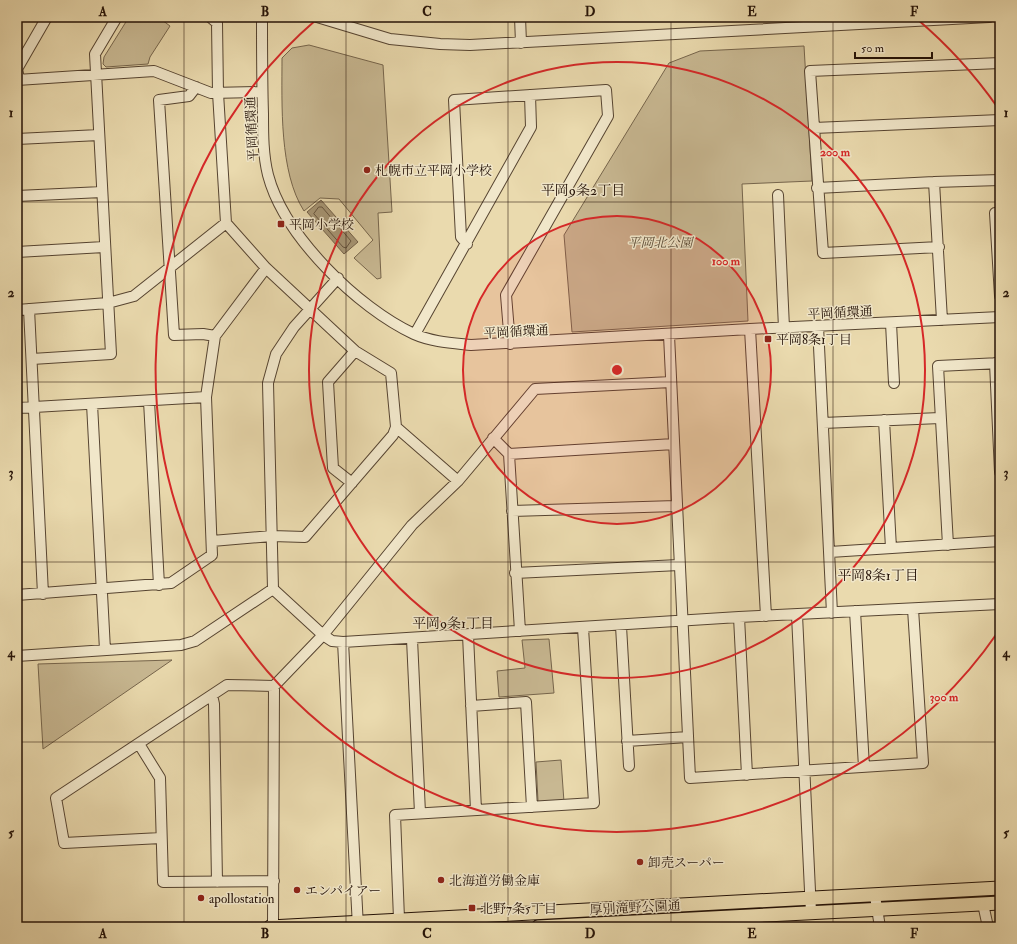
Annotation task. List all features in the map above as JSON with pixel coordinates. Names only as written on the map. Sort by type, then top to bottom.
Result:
[{"type":"main road","name":"厚別滝野公園通","points":[[270,927],[358,924],[399,919],[811,897],[876,896],[1000,888]]},
{"type":"main road","name":"厚別滝野公園通","points":[[538,927],[702,923],[810,912],[1000,903]]},
{"type":"street","points":[[47,17],[17,68],[18,79],[154,71],[211,93],[262,92]]},
{"type":"street","points":[[32,360],[111,354],[94,54],[117,17]]},
{"type":"street","points":[[210,17],[218,23],[218,92],[226,223],[266,268],[355,351],[391,373],[396,427],[393,435],[305,537],[272,536],[212,540]]},
{"type":"street","name":"平岡循環通","points":[[262,17],[264,151],[268,174],[275,196],[290,224],[312,252],[338,278],[376,312],[415,334],[435,340],[470,346],[750,329],[1000,317]]},
{"type":"street","points":[[317,17],[390,39],[440,44],[521,43],[933,18],[989,17]]},
{"type":"street","points":[[520,17],[521,43]]},
{"type":"street","points":[[938,247],[823,253],[817,188],[810,71],[1000,63]]},
{"type":"street","points":[[196,87],[189,96],[159,100],[174,335],[203,334],[216,336]]},
{"type":"street","points":[[467,244],[461,237],[454,100],[606,90],[608,116],[506,295],[510,344]]},
{"type":"street","points":[[415,334],[467,244],[531,127],[530,95]]},
{"type":"street","points":[[814,128],[1000,120]]},
{"type":"street","points":[[17,140],[99,135]]},
{"type":"street","points":[[817,188],[1000,180]]},
{"type":"street","points":[[934,182],[942,320]]},
{"type":"street","points":[[17,196],[102,192]]},
{"type":"street","points":[[778,195],[784,328]]},
{"type":"street","points":[[995,214],[1000,296]]},
{"type":"street","points":[[17,310],[108,303],[134,296],[226,223]]},
{"type":"street","points":[[17,252],[104,246]]},
{"type":"street","points":[[17,595],[171,584],[212,556],[206,397],[216,336],[266,268]]},
{"type":"street","points":[[338,278],[294,327],[276,354],[268,383],[273,589],[323,635],[332,640],[344,642],[412,639],[739,617],[1000,604]]},
{"type":"street","points":[[29,309],[43,594]]},
{"type":"street","points":[[891,323],[894,383]]},
{"type":"street","points":[[818,326],[832,613]]},
{"type":"street","points":[[750,329],[766,616]]},
{"type":"street","points":[[669,335],[679,565],[684,621],[690,778],[923,763],[913,608]]},
{"type":"street","points":[[352,483],[333,468],[328,382],[355,351]]},
{"type":"street","points":[[948,545],[938,366],[997,363],[1000,472]]},
{"type":"street","points":[[273,927],[274,686],[323,635],[412,525],[458,481],[535,389],[671,382]]},
{"type":"street","points":[[17,408],[206,397]]},
{"type":"street","points":[[149,401],[159,584]]},
{"type":"street","points":[[92,404],[105,650]]},
{"type":"street","points":[[822,423],[940,418]]},
{"type":"street","points":[[884,420],[891,548]]},
{"type":"street","points":[[396,427],[458,481]]},
{"type":"street","points":[[493,438],[509,454],[515,573],[520,631]]},
{"type":"street","points":[[509,454],[674,444]]},
{"type":"street","points":[[512,511],[676,506]]},
{"type":"street","points":[[830,552],[1000,541]]},
{"type":"street","points":[[515,573],[679,565]]},
{"type":"street","points":[[17,656],[181,645],[195,641],[273,589]]},
{"type":"street","points":[[854,611],[864,767]]},
{"type":"street","points":[[797,614],[811,897],[810,912]]},
{"type":"street","points":[[739,617],[747,775]]},
{"type":"street","points":[[622,626],[629,766]]},
{"type":"street","points":[[399,919],[395,815],[594,803],[583,628]]},
{"type":"street","points":[[468,635],[476,810]]},
{"type":"street","points":[[412,639],[420,813]]},
{"type":"street","points":[[344,642],[358,924]]},
{"type":"street","points":[[161,838],[64,843],[56,798],[226,685],[274,686]]},
{"type":"street","points":[[212,695],[214,704],[217,882]]},
{"type":"street","points":[[471,706],[526,702],[532,807]]},
{"type":"street","points":[[627,741],[688,737]]},
{"type":"street","points":[[139,744],[160,778],[163,882],[274,882]]},
{"type":"street","points":[[876,896],[876,910],[880,927]]},
{"type":"street","points":[[983,904],[988,927]]},
{"type":"green space","points":[[129,17],[158,17],[170,26],[150,57],[148,64],[106,67],[103,64],[104,57]]},
{"type":"green space","points":[[309,45],[383,65],[392,212],[378,213],[381,278],[377,279],[354,258],[373,240],[339,199],[320,198],[304,211],[296,195],[290,177],[286,158],[282,116],[282,58],[292,48]]},
{"type":"green space","name":"平岡北公園","points":[[804,46],[812,181],[742,184],[748,321],[572,332],[564,235],[669,63],[700,51]]},
{"type":"green space","points":[[549,639],[554,693],[499,697],[497,671],[525,668],[522,640]]},
{"type":"green space","points":[[172,660],[43,749],[38,664]]},
{"type":"green space","points":[[561,760],[564,802],[540,804],[538,801],[536,762]]},
{"type":"water","points":[[321,200],[358,242],[344,254],[307,212]]},
{"type":"place","name":"札幌市立平岡小学校","points":[[367,170]]},
{"type":"place","name":"平岡小学校","points":[[281,224]]},
{"type":"place","name":"平岡8条1丁目","points":[[768,339]]},
{"type":"place","name":"卸売スーパー","points":[[640,862]]},
{"type":"place","name":"北海道労働金庫","points":[[441,880]]},
{"type":"place","name":"エンパイアー","points":[[297,890]]},
{"type":"place","name":"apollostation","points":[[201,898]]},
{"type":"place","name":"北野7条5丁目","points":[[472,908]]},
{"type":"district","name":"平岡9条2丁目","points":[[583,190]]},
{"type":"district","name":"平岡8条1丁目","points":[[878,575]]},
{"type":"district","name":"平岡9条1丁目","points":[[453,623]]}]
